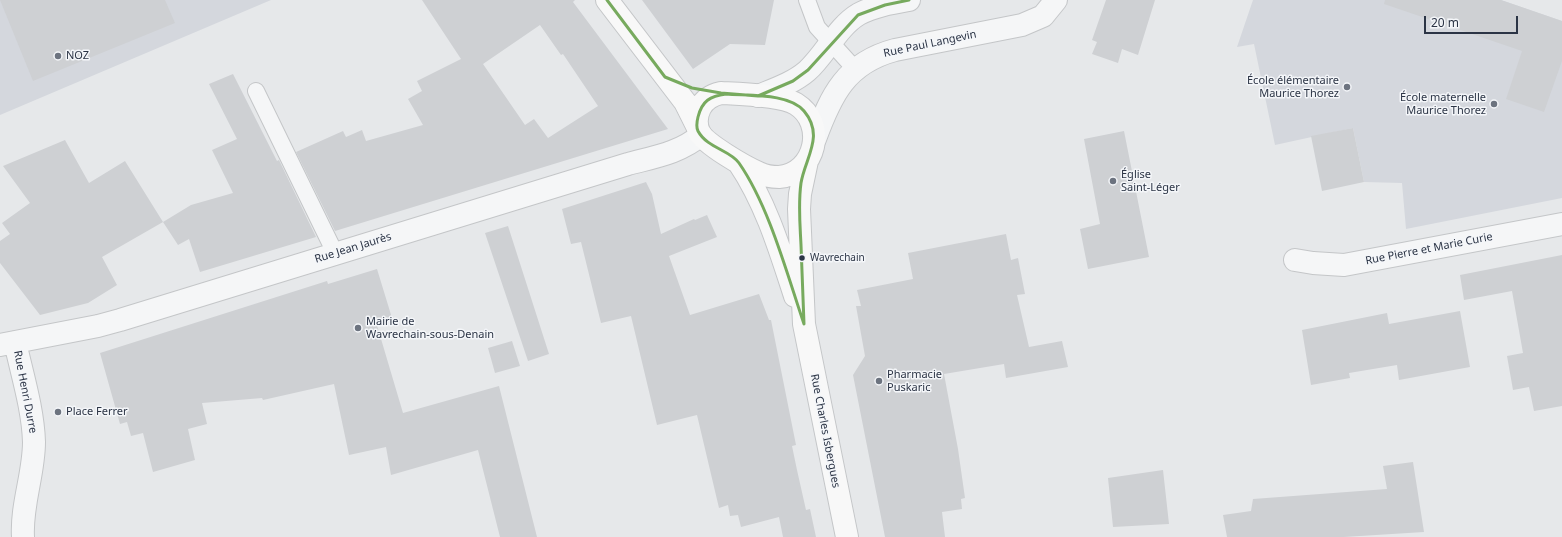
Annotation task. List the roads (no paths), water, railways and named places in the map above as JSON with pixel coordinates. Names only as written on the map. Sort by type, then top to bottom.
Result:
[{"type":"main road","points":[[607,0],[665,77],[685,102],[699,131],[708,143],[759,174],[776,177],[794,172],[807,161],[810,156],[815,139],[811,122],[805,112],[796,104],[786,99],[721,93],[692,88],[665,77]]},
{"type":"main road","points":[[699,131],[697,116],[701,106],[712,96],[721,93]]},
{"type":"main road","name":"Rue Charles Isbergues","points":[[738,161],[754,188],[765,211],[804,324],[847,537]]},
{"type":"main road","name":"Rue Charles Isbergues","points":[[804,324],[799,209],[800,194],[807,161]]},
{"type":"street","points":[[758,96],[800,76],[808,70],[849,23],[858,15],[885,5],[909,0]]},
{"type":"street","name":"Rue Paul Langevin","points":[[815,139],[827,106],[839,88],[855,69],[866,60],[878,54],[1022,25],[1043,16],[1056,0]]},
{"type":"street","name":"Rue Jean Jaurès","points":[[8,343],[98,326],[665,154],[685,147],[699,131]]},
{"type":"street","name":"Rue Pierre et Marie Curie","points":[[1295,260],[1313,264],[1344,265],[1562,224]]},
{"type":"street","name":"Rue Henri Durre","points":[[8,343],[32,425],[34,442],[33,458],[24,513],[24,537]]},
{"type":"lane","points":[[807,0],[816,27],[830,44],[855,69]]},
{"type":"lane","points":[[256,91],[335,253]]},
{"type":"place","name":"NOZ","points":[[58,56]]},
{"type":"place","name":"École élémentaire Maurice Thorez","points":[[1347,87]]},
{"type":"place","name":"École maternelle Maurice Thorez","points":[[1494,104]]},
{"type":"place","name":"Église Saint-Léger","points":[[1113,181]]},
{"type":"place","name":"Wavrechain","points":[[802,258]]},
{"type":"place","name":"Mairie de Wavrechain-sous-Denain","points":[[358,328]]},
{"type":"place","name":"Pharmacie Puskaric","points":[[879,381]]},
{"type":"place","name":"Place Ferrer","points":[[58,412]]}]
